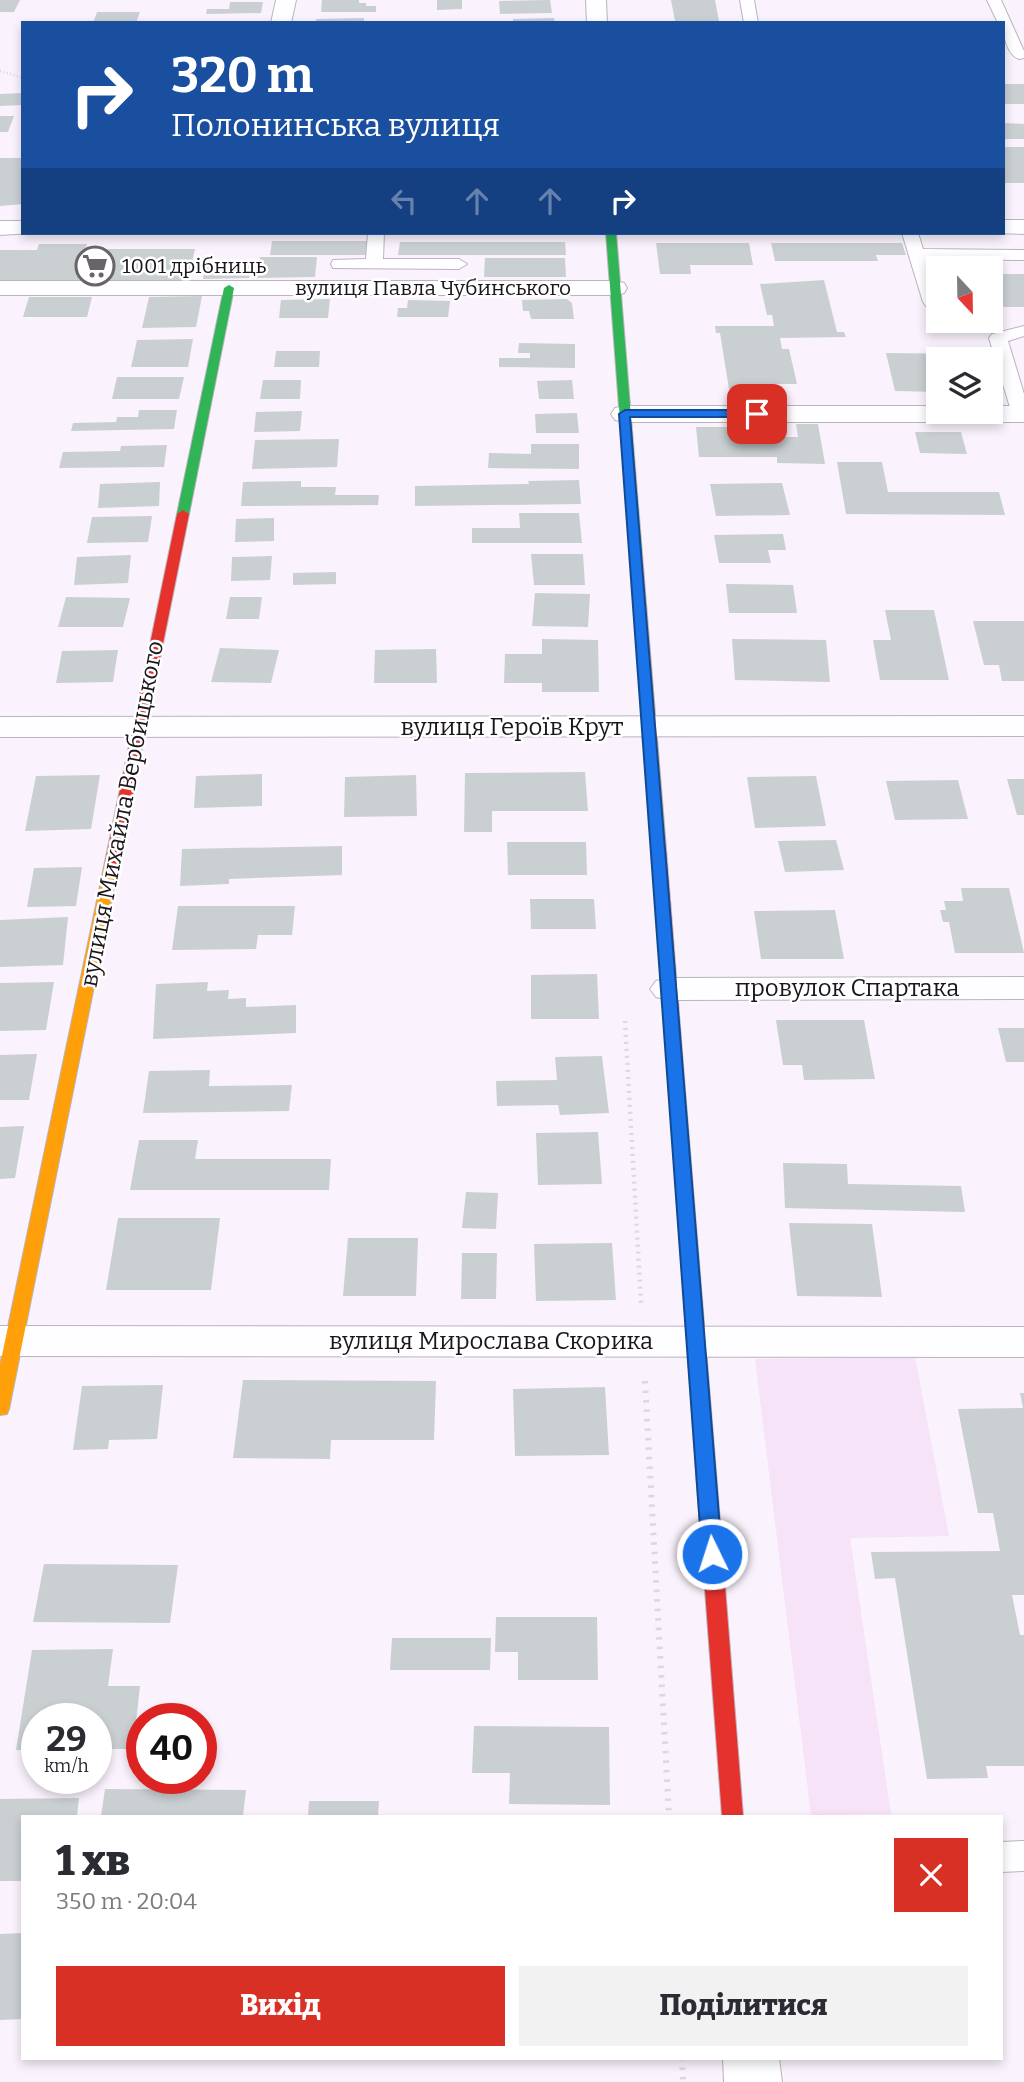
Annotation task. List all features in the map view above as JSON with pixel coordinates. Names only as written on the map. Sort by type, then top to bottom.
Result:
[{"type":"street","points":[[281,21],[286,0]]},
{"type":"street","points":[[596,0],[597,21]]},
{"type":"street","points":[[1005,227],[1024,227]]},
{"type":"street","points":[[0,228],[21,228]]},
{"type":"street","points":[[611,235],[733,1815]]},
{"type":"street","name":"вулиця Павла Чубинського","points":[[0,288],[615,288]]},
{"type":"street","name":"вулиця Михайла Вербицького","points":[[0,1409],[7,1341],[140,727],[229,288]]},
{"type":"street","points":[[625,414],[1023,414]]},
{"type":"street","name":"вулиця Героїв Крут","points":[[0,727],[1024,726]]},
{"type":"street","name":"провулок Спартака","points":[[669,989],[1024,988]]},
{"type":"street","name":"вулиця Мирослава Скорика","points":[[7,1341],[1024,1342]]},
{"type":"street","points":[[751,2060],[753,2082]]},
{"type":"lane","points":[[747,0],[751,21]]},
{"type":"lane","points":[[994,0],[1004,21]]},
{"type":"lane","points":[[1005,24],[1022,60]]},
{"type":"lane","points":[[1005,56],[1022,60]]},
{"type":"lane","points":[[374,264],[376,235]]},
{"type":"lane","points":[[912,235],[926,281]]},
{"type":"lane","points":[[918,254],[1024,255]]},
{"type":"lane","points":[[339,264],[459,264]]},
{"type":"lane","points":[[1003,324],[1024,330]]},
{"type":"lane","points":[[1023,414],[999,338],[1024,330]]},
{"type":"lane","points":[[1003,1857],[1024,1856]]},
{"type":"path","points":[[0,71],[21,77]]},
{"type":"path","points":[[682,2060],[683,2082]]},
{"type":"shaded area","points":[[915,1357],[949,1536],[850,1538],[891,1814],[811,1815],[755,1359]]},
{"type":"building","points":[[0,0],[20,0],[14,12],[0,12]]},
{"type":"building","points":[[322,0],[359,0],[359,3],[366,3],[366,6],[376,6],[376,12],[321,12]]},
{"type":"building","points":[[437,0],[462,0],[462,9],[437,10]]},
{"type":"building","points":[[550,0],[552,13],[500,14],[499,1]]},
{"type":"building","points":[[671,0],[715,0],[719,21],[675,21]]},
{"type":"building","points":[[230,2],[263,2],[261,13],[206,14],[207,9],[229,9]]},
{"type":"building","points":[[97,12],[140,12],[137,21],[94,21]]},
{"type":"building","points":[[364,18],[364,21],[316,21]]},
{"type":"building","points":[[554,18],[555,21],[513,21]]},
{"type":"building","points":[[1005,84],[1024,84],[1024,104],[1005,104]]},
{"type":"building","points":[[21,93],[21,105],[0,106],[0,94]]},
{"type":"building","points":[[0,116],[14,116],[8,132],[0,132]]},
{"type":"building","points":[[1005,123],[1024,124],[1024,139],[1005,139]]},
{"type":"building","points":[[1005,147],[1024,147],[1024,183],[1005,183]]},
{"type":"building","points":[[0,158],[21,158],[21,204],[0,206]]},
{"type":"building","points":[[272,241],[370,241],[368,255],[270,255]]},
{"type":"building","points":[[400,242],[565,242],[566,255],[398,255]]},
{"type":"building","points":[[656,243],[749,243],[753,265],[690,265],[691,274],[660,274]]},
{"type":"building","points":[[771,243],[902,243],[906,255],[876,255],[878,261],[775,261]]},
{"type":"building","name":"1001 дрібниць","points":[[39,244],[87,244],[85,249],[195,249],[187,283],[0,282],[0,250],[37,250]]},
{"type":"building","points":[[260,257],[317,257],[315,277],[257,278]]},
{"type":"building","points":[[485,258],[565,258],[566,277],[484,277]]},
{"type":"building","points":[[252,260],[249,278],[203,279],[206,261]]},
{"type":"building","points":[[1003,274],[1024,274],[1024,307],[1003,307]]},
{"type":"building","points":[[824,280],[837,332],[844,332],[846,337],[780,338],[782,349],[789,349],[797,384],[759,384],[760,389],[729,389],[720,333],[716,333],[715,326],[774,326],[772,315],[767,315],[760,284]]},
{"type":"building","points":[[202,296],[196,327],[142,328],[149,297]]},
{"type":"building","points":[[29,297],[92,297],[87,317],[23,317]]},
{"type":"building","points":[[330,299],[328,318],[279,318],[281,300]]},
{"type":"building","points":[[567,299],[572,303],[574,319],[531,319],[529,311],[523,311],[522,300]]},
{"type":"building","points":[[408,300],[450,301],[448,317],[397,317],[398,308],[407,308]]},
{"type":"building","points":[[193,339],[188,367],[131,367],[137,340]]},
{"type":"building","points":[[519,343],[575,344],[575,368],[499,367],[499,358],[530,358],[530,353],[518,353]]},
{"type":"building","points":[[276,351],[320,351],[319,367],[274,367]]},
{"type":"building","points":[[886,353],[926,353],[926,392],[895,391]]},
{"type":"building","points":[[117,377],[184,377],[179,399],[112,399]]},
{"type":"building","points":[[263,380],[301,380],[300,399],[260,399]]},
{"type":"building","points":[[572,380],[574,399],[539,399],[537,381]]},
{"type":"building","points":[[139,410],[177,410],[174,429],[71,431],[73,423],[116,422],[117,417],[138,417]]},
{"type":"building","points":[[302,411],[300,431],[254,432],[256,412]]},
{"type":"building","points":[[577,413],[579,433],[536,433],[535,414]]},
{"type":"building","points":[[796,424],[818,424],[825,464],[777,463],[777,457],[699,457],[696,427],[772,427],[773,437],[798,437]]},
{"type":"building","points":[[915,432],[961,432],[967,454],[920,453]]},
{"type":"building","points":[[339,439],[337,467],[252,469],[255,440]]},
{"type":"building","points":[[531,444],[579,444],[579,469],[488,468],[489,453],[531,454]]},
{"type":"building","points":[[167,445],[164,467],[59,468],[63,452],[120,451],[121,446]]},
{"type":"building","points":[[837,462],[882,462],[888,492],[999,492],[1005,515],[846,514]]},
{"type":"building","points":[[579,480],[581,504],[415,506],[415,486],[529,484],[528,481]]},
{"type":"building","points":[[301,481],[301,487],[336,487],[335,495],[379,495],[378,505],[241,506],[243,482]]},
{"type":"building","points":[[160,482],[159,506],[98,508],[100,484]]},
{"type":"building","points":[[782,483],[790,515],[716,516],[710,484]]},
{"type":"building","points":[[519,513],[579,513],[582,543],[472,543],[472,528],[520,528]]},
{"type":"building","points":[[152,516],[148,542],[87,543],[92,517]]},
{"type":"building","points":[[274,518],[274,541],[235,542],[236,519]]},
{"type":"building","points":[[783,534],[786,550],[768,550],[771,563],[719,563],[714,535]]},
{"type":"building","points":[[531,554],[583,554],[585,585],[534,585]]},
{"type":"building","points":[[131,555],[128,583],[74,585],[77,557]]},
{"type":"building","points":[[272,556],[270,580],[231,581],[232,557]]},
{"type":"building","points":[[336,572],[336,584],[293,585],[293,573]]},
{"type":"building","points":[[726,584],[793,585],[797,613],[729,613]]},
{"type":"building","points":[[535,593],[590,594],[588,627],[532,626]]},
{"type":"building","points":[[66,597],[130,598],[123,627],[58,627]]},
{"type":"building","points":[[230,597],[262,597],[259,619],[226,619]]},
{"type":"building","points":[[885,610],[934,610],[949,680],[880,680],[873,640],[891,640]]},
{"type":"building","points":[[973,621],[1024,621],[1024,681],[1002,681],[999,665],[984,665]]},
{"type":"building","points":[[542,639],[598,640],[599,692],[542,692],[542,683],[504,683],[505,654],[542,654]]},
{"type":"building","points":[[732,639],[826,640],[830,682],[735,680]]},
{"type":"building","points":[[220,648],[279,650],[271,683],[211,682]]},
{"type":"building","points":[[436,649],[437,683],[374,683],[375,650]]},
{"type":"building","points":[[118,650],[113,682],[56,683],[62,651]]},
{"type":"building","points":[[585,772],[588,811],[492,811],[492,832],[464,832],[465,773]]},
{"type":"building","points":[[262,774],[262,806],[194,808],[196,776]]},
{"type":"building","points":[[100,775],[91,829],[25,831],[36,776]]},
{"type":"building","points":[[416,775],[417,816],[344,817],[345,777]]},
{"type":"building","points":[[816,776],[826,826],[755,828],[747,777]]},
{"type":"building","points":[[1007,779],[1024,779],[1024,815],[1017,815]]},
{"type":"building","points":[[958,780],[968,819],[895,820],[886,781]]},
{"type":"building","points":[[836,840],[844,870],[785,872],[778,841]]},
{"type":"building","points":[[507,842],[586,842],[587,875],[508,875]]},
{"type":"building","points":[[342,846],[342,875],[229,879],[229,884],[180,886],[182,849]]},
{"type":"building","points":[[82,867],[76,906],[27,907],[34,868]]},
{"type":"building","points":[[961,888],[1009,888],[1024,953],[955,953],[949,922],[943,922],[940,910],[946,910],[944,901],[963,901]]},
{"type":"building","points":[[530,899],[594,899],[596,929],[531,929]]},
{"type":"building","points":[[178,906],[295,906],[292,935],[258,935],[256,949],[172,950]]},
{"type":"building","points":[[835,910],[844,959],[761,959],[754,911]]},
{"type":"building","points":[[68,917],[63,965],[0,967],[0,920]]},
{"type":"building","points":[[597,974],[599,1019],[531,1019],[531,975]]},
{"type":"building","points":[[54,982],[46,1030],[0,1031],[0,983]]},
{"type":"building","points":[[208,982],[207,991],[229,990],[228,999],[246,998],[246,1007],[296,1005],[296,1033],[153,1039],[156,984]]},
{"type":"building","points":[[776,1020],[864,1020],[875,1079],[804,1080],[802,1065],[783,1065]]},
{"type":"building","points":[[998,1028],[1024,1028],[1024,1062],[1006,1062]]},
{"type":"building","points":[[37,1054],[29,1100],[0,1100],[0,1055]]},
{"type":"building","points":[[602,1056],[609,1113],[560,1115],[558,1105],[497,1106],[496,1081],[557,1080],[555,1057]]},
{"type":"building","points":[[210,1070],[209,1086],[292,1085],[289,1111],[143,1113],[149,1071]]},
{"type":"building","points":[[24,1126],[15,1178],[0,1179],[0,1127]]},
{"type":"building","points":[[598,1132],[602,1184],[538,1185],[536,1133]]},
{"type":"building","points":[[139,1140],[198,1140],[195,1159],[331,1159],[329,1190],[130,1190]]},
{"type":"building","points":[[783,1163],[847,1164],[848,1184],[961,1186],[965,1212],[785,1208]]},
{"type":"building","points":[[466,1192],[498,1193],[496,1229],[462,1228]]},
{"type":"building","points":[[118,1218],[220,1218],[211,1290],[106,1290]]},
{"type":"building","points":[[789,1223],[872,1224],[882,1297],[797,1296]]},
{"type":"building","points":[[348,1238],[418,1238],[416,1296],[343,1296]]},
{"type":"building","points":[[612,1243],[616,1300],[536,1301],[534,1244]]},
{"type":"building","points":[[462,1253],[497,1253],[496,1299],[461,1299]]},
{"type":"building","points":[[243,1380],[436,1381],[434,1440],[331,1440],[330,1459],[233,1458]]},
{"type":"building","points":[[163,1385],[157,1439],[109,1440],[108,1449],[73,1450],[82,1386]]},
{"type":"building","points":[[605,1387],[609,1455],[515,1456],[513,1389]]},
{"type":"building","points":[[1020,1393],[1024,1393],[1024,1595],[1012,1595],[1020,1635],[1024,1635],[1024,1766],[986,1766],[988,1778],[927,1779],[895,1578],[875,1579],[871,1552],[1000,1551],[993,1513],[978,1513],[958,1409],[1023,1408]]},
{"type":"building","points":[[44,1564],[178,1565],[170,1623],[33,1622]]},
{"type":"building","points":[[496,1617],[597,1617],[598,1680],[518,1680],[518,1652],[495,1652]]},
{"type":"building","points":[[392,1638],[491,1638],[490,1670],[390,1670]]},
{"type":"building","points":[[113,1649],[108,1686],[140,1686],[138,1703],[126,1703],[126,1749],[112,1749],[112,1703],[24,1703],[32,1650]]},
{"type":"building","points":[[21,1719],[21,1750],[16,1750]]},
{"type":"building","points":[[474,1726],[609,1727],[610,1805],[509,1804],[510,1773],[472,1773]]},
{"type":"building","points":[[112,1789],[126,1789],[126,1794],[217,1794],[217,1790],[246,1790],[243,1815],[101,1815],[104,1794],[112,1794]]},
{"type":"building","points":[[79,1798],[77,1815],[21,1815],[21,1881],[0,1881],[0,1799]]},
{"type":"building","points":[[309,1801],[379,1801],[378,1815],[308,1815]]},
{"type":"building","points":[[21,1933],[21,2019],[0,2020],[0,1934]]},
{"type":"traffic: fast","points":[[611,235],[636,554]]},
{"type":"traffic: fast","points":[[183,514],[229,288]]},
{"type":"traffic: fast","points":[[677,1090],[708,1497]]},
{"type":"traffic: slow","points":[[636,554],[659,849]]},
{"type":"traffic: slow","points":[[0,1409],[112,862]]},
{"type":"traffic: jam","points":[[112,862],[183,514]]},
{"type":"traffic: jam","points":[[659,849],[677,1090]]},
{"type":"traffic: jam","points":[[708,1497],[733,1815]]},
{"type":"place","name":"1001 дрібниць","points":[[95,266]]},
{"type":"route","points":[[712,1554],[625,414],[757,414]]}]
